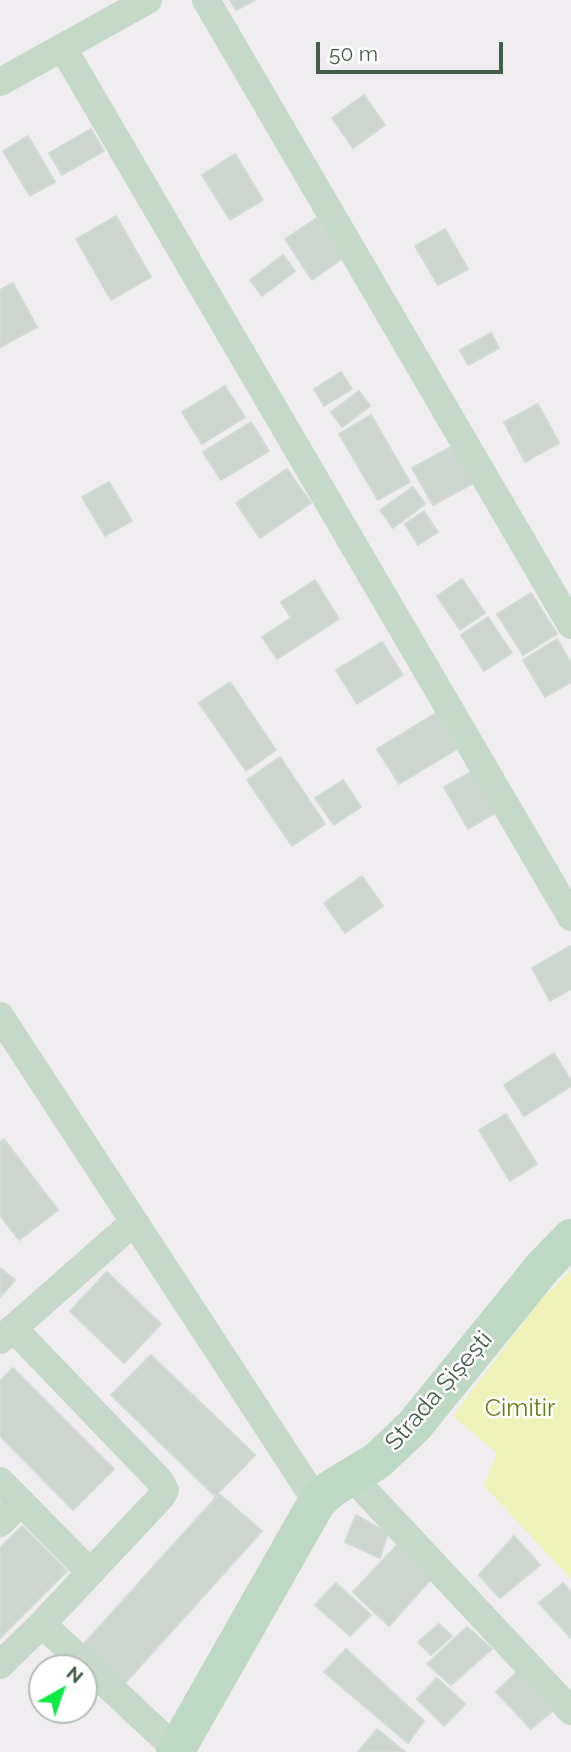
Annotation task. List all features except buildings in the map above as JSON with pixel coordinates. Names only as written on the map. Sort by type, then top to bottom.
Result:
[{"type":"street","points":[[0,82],[148,0]]},
{"type":"street","points":[[206,0],[571,625]]},
{"type":"street","points":[[63,48],[571,917]]},
{"type":"street","points":[[0,1016],[317,1502]]},
{"type":"street","points":[[0,1665],[42,1624],[165,1490],[160,1481],[7,1334],[134,1222]]},
{"type":"street","name":"Strada Șișești","points":[[176,1751],[317,1502],[331,1489],[377,1461],[414,1426],[543,1267],[571,1238]]},
{"type":"street","points":[[352,1476],[571,1712]]},
{"type":"street","points":[[0,1481],[90,1572]]},
{"type":"street","points":[[0,1523],[21,1502]]},
{"type":"street","points":[[42,1624],[176,1751]]},
{"type":"green space","name":"Cimitir","points":[[571,1271],[571,1579],[484,1486],[497,1453],[453,1416],[540,1301]]}]
